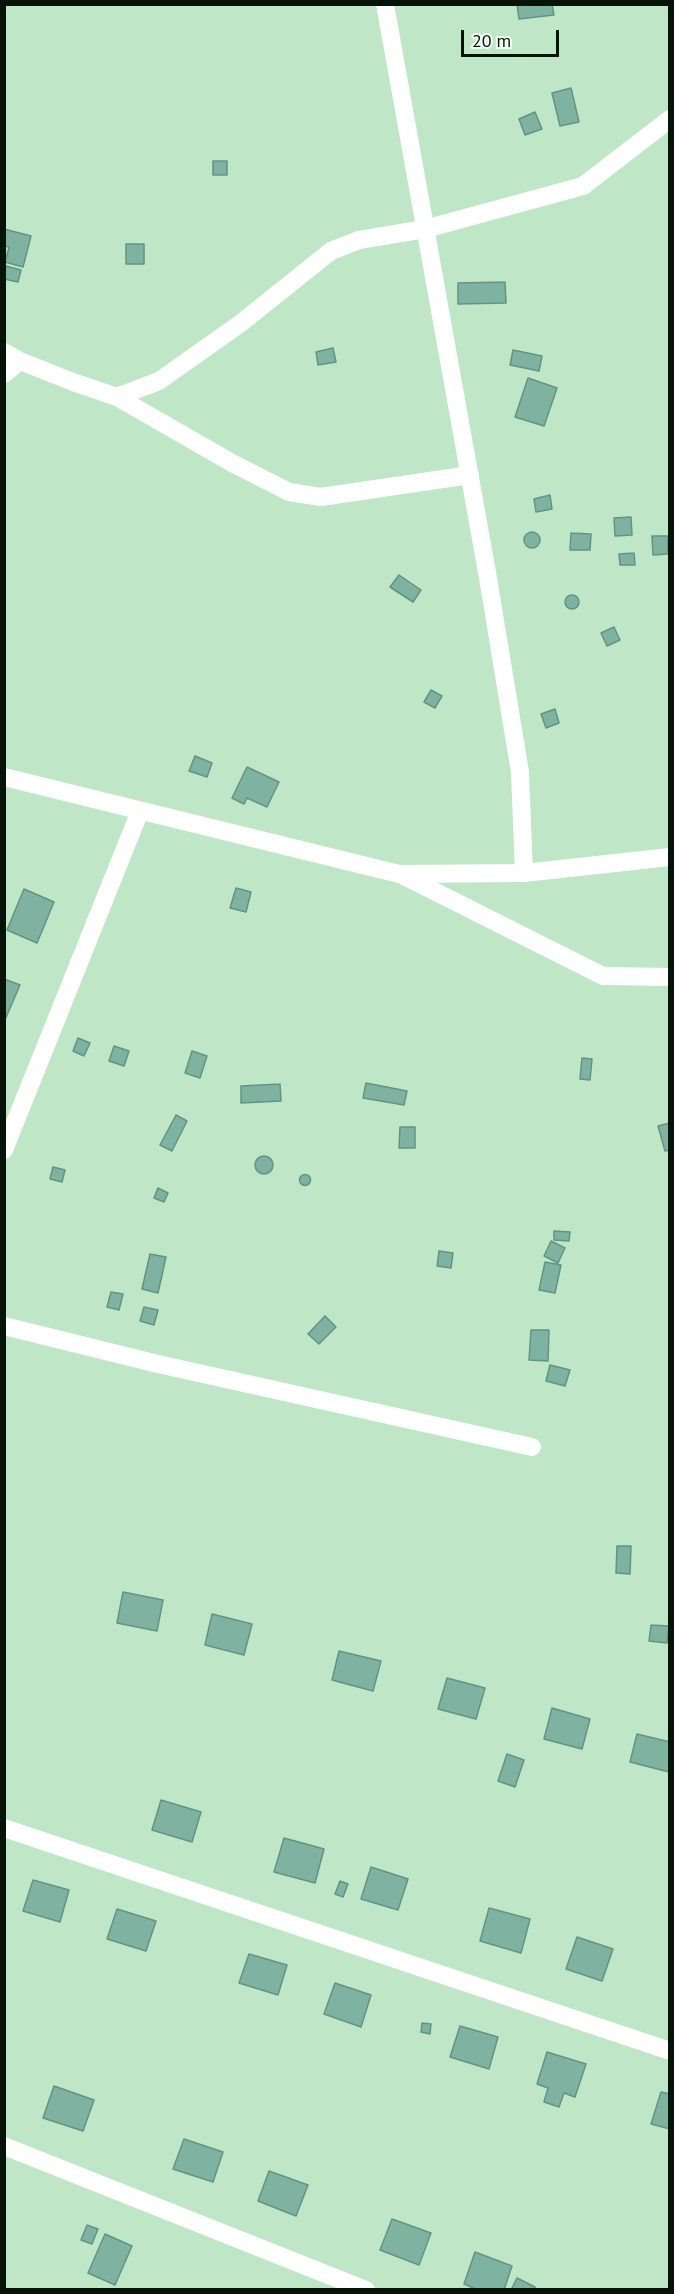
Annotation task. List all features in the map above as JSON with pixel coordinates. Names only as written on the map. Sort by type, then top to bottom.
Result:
[{"type":"lane","points":[[385,4],[470,475],[520,772],[524,873]]},
{"type":"lane","points":[[117,397],[159,381],[241,323],[331,251],[359,240],[425,229],[583,186],[669,119]]},
{"type":"lane","points":[[4,374],[12,356],[73,382],[117,397],[232,463],[289,492],[321,497],[470,475]]},
{"type":"lane","points":[[4,777],[399,874],[603,976],[669,978]]},
{"type":"lane","points":[[4,1150],[140,811]]},
{"type":"lane","points":[[399,874],[524,873],[669,857]]},
{"type":"lane","points":[[4,1326],[170,1367],[532,1447]]},
{"type":"lane","points":[[4,1828],[669,2051]]},
{"type":"lane","points":[[4,2146],[366,2289]]},
{"type":"building","points":[[517,4],[552,4],[554,15],[519,19]]},
{"type":"building","points":[[571,88],[579,122],[560,126],[552,93]]},
{"type":"building","points":[[535,112],[542,129],[525,135],[519,119]]},
{"type":"building","points":[[213,161],[227,161],[227,175],[213,175]]},
{"type":"building","points":[[4,229],[31,236],[23,267],[5,262],[9,247],[4,246]]},
{"type":"building","points":[[126,244],[144,244],[144,264],[126,264]]},
{"type":"building","points":[[6,266],[21,270],[18,282],[4,279]]},
{"type":"building","points":[[505,282],[506,303],[458,304],[458,283]]},
{"type":"building","points":[[333,348],[336,362],[318,365],[316,352]]},
{"type":"building","points":[[513,350],[542,356],[539,371],[510,365]]},
{"type":"building","points":[[528,378],[557,388],[544,426],[515,417]]},
{"type":"building","points":[[550,495],[552,509],[536,512],[534,499]]},
{"type":"building","points":[[631,517],[632,535],[615,536],[614,518]]},
{"type":"building","points":[[532,532],[540,540],[532,548],[524,540]]},
{"type":"building","points":[[571,533],[591,534],[590,550],[570,550]]},
{"type":"building","points":[[652,536],[668,536],[668,554],[653,555]]},
{"type":"building","points":[[634,553],[635,565],[620,565],[619,554]]},
{"type":"building","points":[[399,575],[421,590],[413,602],[390,587]]},
{"type":"building","points":[[572,595],[577,597],[579,602],[577,607],[572,609],[567,607],[565,602],[567,597]]},
{"type":"building","points":[[614,627],[620,640],[607,646],[601,633]]},
{"type":"building","points":[[431,690],[442,696],[435,708],[424,702]]},
{"type":"building","points":[[555,709],[559,723],[546,728],[541,714]]},
{"type":"building","points":[[195,756],[212,763],[207,777],[189,771]]},
{"type":"building","points":[[247,767],[279,782],[267,807],[247,798],[244,804],[232,798]]},
{"type":"building","points":[[236,888],[251,892],[246,912],[230,908]]},
{"type":"building","points":[[24,889],[54,902],[37,943],[7,930]]},
{"type":"building","points":[[4,979],[20,985],[4,1022]]},
{"type":"building","points":[[78,1038],[90,1043],[84,1056],[73,1051]]},
{"type":"building","points":[[114,1046],[129,1051],[124,1066],[109,1061]]},
{"type":"building","points":[[192,1051],[207,1056],[200,1078],[185,1073]]},
{"type":"building","points":[[582,1058],[592,1059],[590,1080],[580,1079]]},
{"type":"building","points":[[366,1083],[407,1091],[404,1105],[363,1098]]},
{"type":"building","points":[[280,1084],[281,1101],[241,1103],[241,1086]]},
{"type":"building","points":[[176,1115],[187,1121],[172,1151],[160,1145]]},
{"type":"building","points":[[670,1123],[670,1150],[665,1151],[658,1126]]},
{"type":"building","points":[[400,1127],[415,1127],[415,1148],[399,1148]]},
{"type":"building","points":[[260,1156],[268,1156],[273,1161],[271,1172],[260,1174],[255,1169],[255,1161]]},
{"type":"building","points":[[53,1167],[65,1170],[62,1182],[50,1179]]},
{"type":"building","points":[[305,1174],[311,1180],[305,1186],[299,1180]]},
{"type":"building","points":[[158,1188],[168,1193],[164,1202],[154,1198]]},
{"type":"building","points":[[554,1231],[570,1232],[569,1241],[554,1240]]},
{"type":"building","points":[[551,1241],[565,1248],[558,1263],[544,1256]]},
{"type":"building","points":[[439,1251],[453,1253],[451,1268],[437,1266]]},
{"type":"building","points":[[150,1254],[166,1257],[158,1293],[142,1289]]},
{"type":"building","points":[[545,1262],[561,1265],[555,1293],[539,1290]]},
{"type":"building","points":[[111,1292],[123,1294],[119,1310],[107,1307]]},
{"type":"building","points":[[144,1307],[158,1310],[154,1325],[140,1321]]},
{"type":"building","points":[[325,1316],[336,1327],[319,1344],[308,1334]]},
{"type":"building","points":[[531,1330],[549,1330],[548,1361],[529,1360]]},
{"type":"building","points":[[550,1365],[570,1370],[565,1386],[546,1381]]},
{"type":"building","points":[[617,1546],[631,1546],[630,1574],[616,1573]]},
{"type":"building","points":[[123,1592],[163,1600],[157,1631],[117,1623]]},
{"type":"building","points":[[212,1614],[252,1624],[244,1655],[205,1645]]},
{"type":"building","points":[[651,1625],[669,1626],[667,1643],[649,1641]]},
{"type":"building","points":[[339,1651],[381,1661],[373,1691],[332,1680]]},
{"type":"building","points":[[447,1678],[485,1688],[476,1719],[438,1709]]},
{"type":"building","points":[[552,1708],[590,1719],[582,1749],[544,1739]]},
{"type":"building","points":[[637,1734],[670,1742],[669,1772],[630,1762]]},
{"type":"building","points":[[507,1754],[524,1760],[515,1787],[498,1781]]},
{"type":"building","points":[[161,1800],[201,1812],[192,1842],[152,1830]]},
{"type":"building","points":[[284,1838],[324,1849],[315,1883],[274,1872]]},
{"type":"building","points":[[371,1867],[408,1879],[398,1910],[361,1899]]},
{"type":"building","points":[[33,1880],[69,1890],[60,1922],[23,1911]]},
{"type":"building","points":[[340,1881],[348,1884],[343,1897],[335,1894]]},
{"type":"building","points":[[489,1908],[530,1919],[521,1953],[480,1941]]},
{"type":"building","points":[[117,1909],[156,1921],[146,1951],[107,1939]]},
{"type":"building","points":[[577,1937],[613,1949],[602,1981],[566,1969]]},
{"type":"building","points":[[249,1954],[287,1965],[278,1995],[239,1983]]},
{"type":"building","points":[[335,1983],[371,1995],[361,2027],[324,2014]]},
{"type":"building","points":[[422,2023],[431,2024],[430,2034],[421,2032]]},
{"type":"building","points":[[460,2026],[498,2037],[489,2069],[450,2057]]},
{"type":"building","points":[[547,2052],[586,2064],[575,2097],[564,2093],[559,2107],[544,2102],[548,2088],[537,2084]]},
{"type":"building","points":[[54,2086],[94,2100],[83,2131],[43,2118]]},
{"type":"building","points":[[661,2092],[670,2094],[670,2129],[651,2124]]},
{"type":"building","points":[[184,2139],[223,2152],[213,2182],[173,2169]]},
{"type":"building","points":[[269,2171],[308,2185],[296,2216],[258,2201]]},
{"type":"building","points":[[392,2219],[431,2233],[419,2265],[380,2250]]},
{"type":"building","points":[[87,2225],[98,2229],[92,2244],[81,2240]]},
{"type":"building","points":[[105,2234],[132,2246],[115,2285],[88,2273]]},
{"type":"building","points":[[475,2252],[512,2266],[504,2290],[478,2290],[464,2284]]},
{"type":"building","points":[[517,2278],[535,2287],[534,2290],[511,2290]]}]
